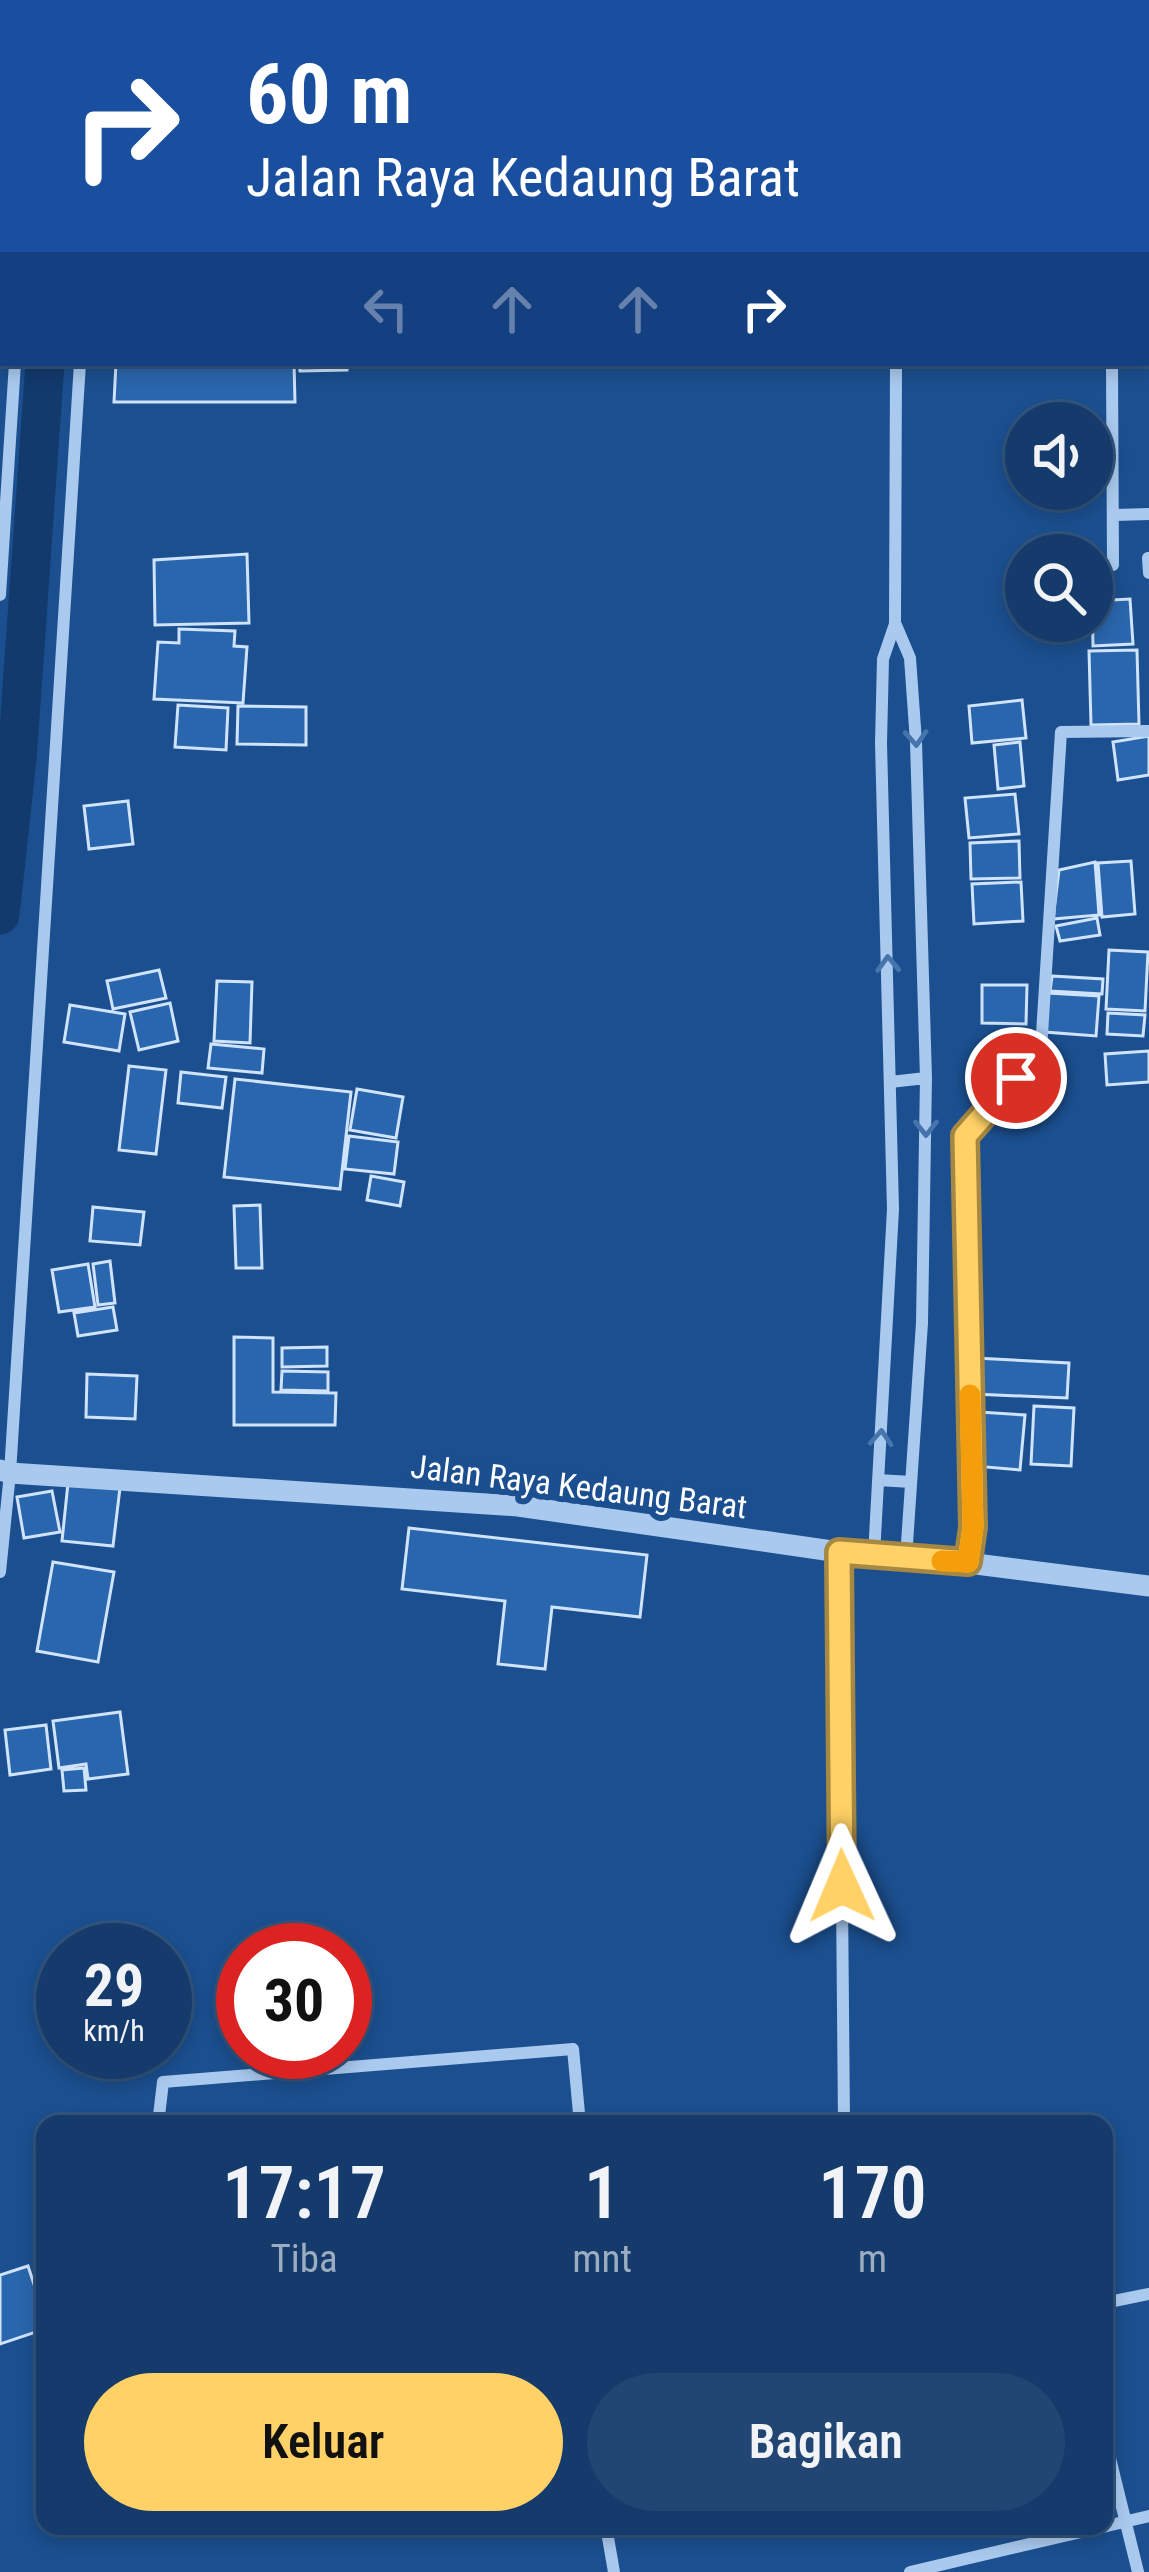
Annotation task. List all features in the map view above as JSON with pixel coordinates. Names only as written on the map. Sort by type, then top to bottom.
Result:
[{"type":"street","points":[[0,595],[16,366]]},
{"type":"street","points":[[0,1572],[80,366]]},
{"type":"street","points":[[874,1555],[892,1209],[881,743],[883,659],[896,624],[896,366]]},
{"type":"street","points":[[1112,366],[1113,565]]},
{"type":"street","points":[[1115,514],[1149,514]]},
{"type":"street","points":[[1148,558],[1149,573]]},
{"type":"street","points":[[896,624],[910,658],[916,742],[926,1078],[922,1323],[906,1558]]},
{"type":"street","points":[[968,1562],[973,1527],[965,1136],[1041,1050],[1061,732],[1149,731]]},
{"type":"street","points":[[890,1082],[926,1078]]},
{"type":"street","name":"Jalan Raya Kedaung Barat","points":[[5,1472],[518,1506],[839,1552],[968,1562],[1149,1586]]},
{"type":"street","points":[[878,1480],[911,1482]]},
{"type":"street","points":[[839,1552],[844,2115]]},
{"type":"street","points":[[159,2115],[163,2082],[574,2049],[579,2115]]},
{"type":"street","points":[[1113,2301],[1149,2294]]},
{"type":"street","points":[[1113,2470],[1138,2572]]},
{"type":"street","points":[[1113,2525],[1149,2516]]},
{"type":"street","points":[[608,2535],[614,2572]]},
{"type":"street","points":[[910,2572],[1070,2535]]},
{"type":"building","points":[[116,366],[294,366],[295,402],[114,402]]},
{"type":"building","points":[[299,366],[347,366],[347,370],[300,371]]},
{"type":"building","points":[[247,554],[249,623],[155,625],[154,560]]},
{"type":"building","points":[[1130,599],[1133,644],[1093,646],[1093,642],[1113,642],[1113,600]]},
{"type":"building","points":[[179,629],[235,631],[234,646],[247,647],[243,703],[154,699],[158,642],[179,643]]},
{"type":"building","points":[[1137,650],[1139,724],[1091,725],[1089,651]]},
{"type":"building","points":[[1022,700],[1026,738],[972,743],[969,706]]},
{"type":"building","points":[[178,705],[228,708],[226,750],[175,747]]},
{"type":"building","points":[[238,706],[306,707],[306,745],[237,744]]},
{"type":"building","points":[[1149,736],[1149,775],[1118,780],[1113,742]]},
{"type":"building","points":[[1020,742],[1024,786],[998,789],[994,745]]},
{"type":"building","points":[[1015,794],[1019,834],[969,838],[965,798]]},
{"type":"building","points":[[128,801],[133,844],[89,849],[84,806]]},
{"type":"building","points":[[1019,841],[1020,878],[971,879],[970,843]]},
{"type":"building","points":[[1131,861],[1135,914],[1102,917],[1098,863]]},
{"type":"building","points":[[1095,862],[1099,915],[1053,919],[1059,870]]},
{"type":"building","points":[[1021,882],[1023,921],[974,924],[972,884]]},
{"type":"building","points":[[1097,918],[1100,935],[1060,941],[1056,926]]},
{"type":"building","points":[[1109,950],[1148,952],[1145,1011],[1106,1009]]},
{"type":"building","points":[[159,970],[166,998],[113,1009],[107,981]]},
{"type":"building","points":[[1052,976],[1103,979],[1102,994],[1050,991]]},
{"type":"building","points":[[217,981],[252,982],[250,1043],[214,1041]]},
{"type":"building","points":[[982,985],[1027,985],[1026,1024],[982,1023]]},
{"type":"building","points":[[1047,993],[1099,996],[1096,1036],[1045,1032]]},
{"type":"building","points":[[170,1003],[178,1041],[139,1050],[130,1012]]},
{"type":"building","points":[[70,1005],[125,1014],[119,1051],[64,1042]]},
{"type":"building","points":[[1108,1013],[1145,1015],[1143,1036],[1107,1034]]},
{"type":"building","points":[[211,1044],[264,1049],[262,1073],[208,1068]]},
{"type":"building","points":[[1149,1051],[1149,1082],[1107,1085],[1105,1054]]},
{"type":"building","points":[[129,1066],[166,1070],[156,1154],[119,1150]]},
{"type":"building","points":[[181,1072],[226,1077],[222,1108],[178,1103]]},
{"type":"building","points":[[235,1079],[351,1092],[340,1189],[224,1177]]},
{"type":"building","points":[[357,1089],[403,1097],[396,1138],[350,1130]]},
{"type":"building","points":[[349,1136],[398,1142],[394,1174],[345,1169]]},
{"type":"building","points":[[371,1176],[404,1182],[400,1206],[367,1200]]},
{"type":"building","points":[[260,1205],[262,1268],[236,1268],[234,1206]]},
{"type":"building","points":[[93,1207],[144,1212],[140,1245],[90,1241]]},
{"type":"building","points":[[110,1261],[115,1303],[98,1305],[93,1264]]},
{"type":"building","points":[[88,1264],[95,1307],[59,1312],[52,1270]]},
{"type":"building","points":[[113,1307],[117,1330],[78,1336],[74,1313]]},
{"type":"building","points":[[234,1337],[273,1338],[273,1392],[336,1393],[335,1425],[234,1425]]},
{"type":"building","points":[[327,1347],[327,1366],[282,1367],[282,1348]]},
{"type":"building","points":[[975,1358],[1069,1363],[1067,1398],[974,1394]]},
{"type":"building","points":[[282,1371],[328,1372],[328,1391],[281,1390]]},
{"type":"building","points":[[87,1374],[137,1376],[135,1419],[86,1417]]},
{"type":"building","points":[[1034,1406],[1074,1408],[1071,1466],[1031,1464]]},
{"type":"building","points":[[979,1412],[1025,1415],[1020,1470],[974,1466]]},
{"type":"building","points":[[68,1483],[120,1488],[113,1546],[62,1541]]},
{"type":"building","points":[[52,1491],[60,1532],[24,1538],[17,1497]]},
{"type":"building","points":[[409,1528],[647,1555],[640,1617],[552,1607],[545,1669],[498,1664],[505,1601],[402,1589]]},
{"type":"building","points":[[53,1562],[114,1572],[98,1662],[37,1651]]},
{"type":"building","points":[[120,1712],[128,1774],[88,1779],[86,1764],[59,1768],[53,1721]]},
{"type":"building","points":[[46,1725],[51,1769],[10,1775],[5,1730]]},
{"type":"building","points":[[84,1768],[86,1790],[64,1791],[62,1770]]},
{"type":"building","points":[[28,2266],[36,2290],[36,2332],[0,2344],[0,2275]]},
{"type":"waterway","points":[[0,915],[17,759],[45,366]]},
{"type":"slow traffic","points":[[942,1561],[968,1562],[973,1527],[970,1395]]},
{"type":"route","points":[[842,1886],[839,1552],[968,1562],[973,1527],[965,1136],[1016,1078]]}]
